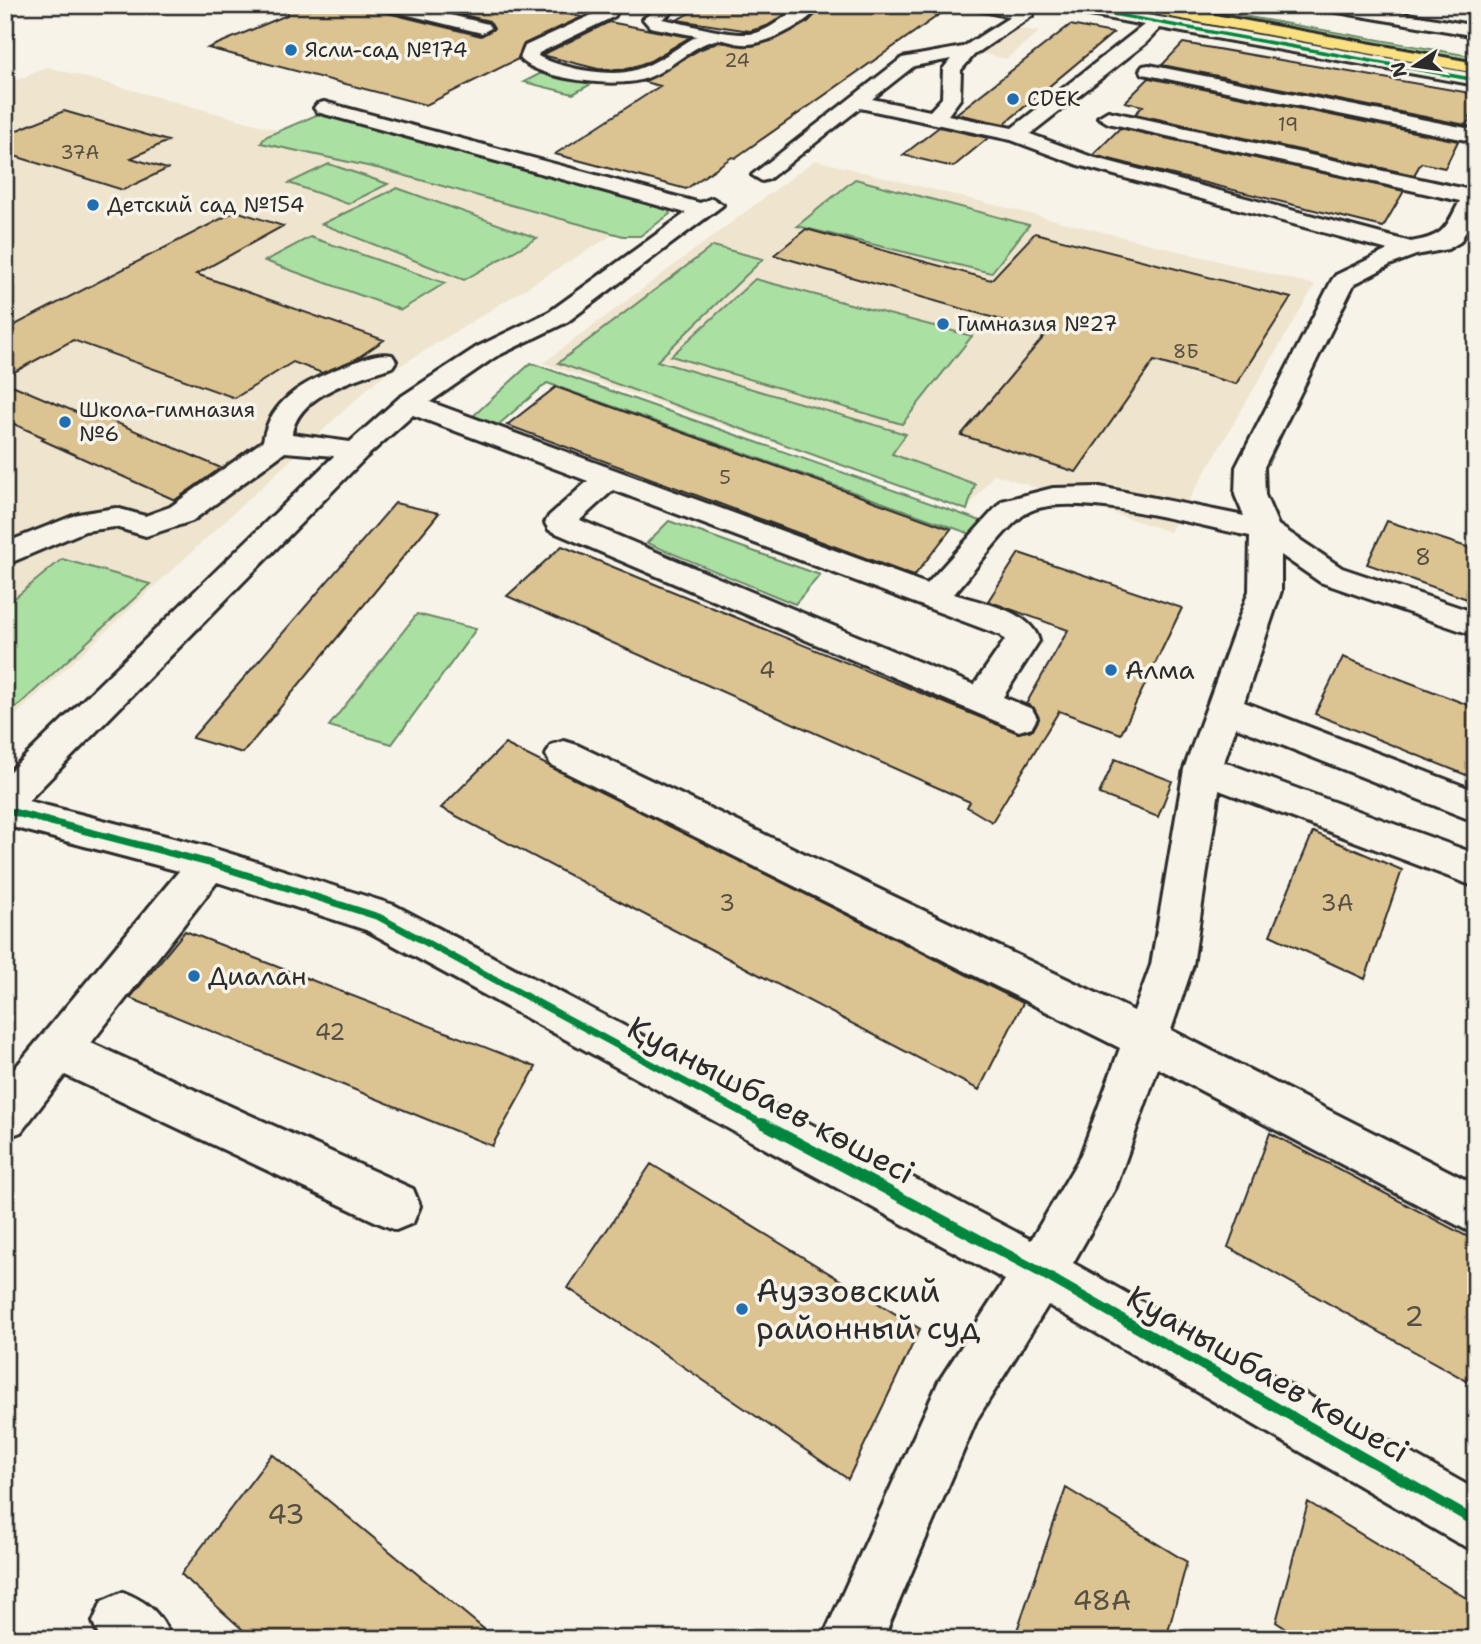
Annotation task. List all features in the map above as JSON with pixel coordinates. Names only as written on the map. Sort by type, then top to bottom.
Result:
[{"type":"main road","points":[[1132,5],[1476,68]]},
{"type":"main road","points":[[1216,5],[1476,51]]},
{"type":"street","points":[[386,5],[482,28]]},
{"type":"street","points":[[585,5],[651,19],[656,23],[741,39],[762,38],[814,5]]},
{"type":"street","points":[[651,19],[674,5]]},
{"type":"street","points":[[934,119],[951,99],[952,69],[968,51],[1025,15],[978,5]]},
{"type":"street","points":[[1063,5],[1476,80]]},
{"type":"street","points":[[1325,5],[1476,30]]},
{"type":"street","points":[[608,12],[531,50],[529,58],[558,69],[606,80],[626,78],[640,75],[713,34]]},
{"type":"street","points":[[1016,135],[1140,39],[1156,22]]},
{"type":"street","points":[[762,175],[908,62],[968,51]]},
{"type":"street","points":[[1149,70],[1476,136]]},
{"type":"street","points":[[857,102],[1016,135],[1085,161],[1438,248]]},
{"type":"street","points":[[5,800],[356,451],[409,404],[486,352],[558,317],[708,208],[324,108]]},
{"type":"street","points":[[852,1639],[958,1400],[1040,1272],[1098,1170],[1172,965],[1203,769],[1265,590],[1265,530],[1250,495],[1251,467],[1344,280],[1438,248],[1452,237],[1474,194],[1108,117]]},
{"type":"street","points":[[277,444],[277,432],[285,413],[318,387],[383,361]]},
{"type":"street","points":[[409,404],[1012,627],[1020,633],[1022,641],[981,702]]},
{"type":"street","points":[[5,555],[78,523],[116,517],[146,526],[181,514],[277,444],[295,442],[356,451]]},
{"type":"street","points":[[608,478],[559,523],[1019,718]]},
{"type":"street","points":[[932,598],[1013,508],[1053,497],[1100,496],[1265,530],[1331,575],[1476,625]]},
{"type":"street","points":[[1224,708],[1476,807]]},
{"type":"street","points":[[564,755],[1146,1039],[1476,1211]]},
{"type":"street","points":[[1203,769],[1476,871]]},
{"type":"street","name":"Қуанышбаев көшесі","points":[[5,810],[209,863],[379,917],[1040,1272],[1476,1522]]},
{"type":"street","points":[[5,1116],[209,863]]},
{"type":"street","points":[[58,1050],[396,1206]]},
{"type":"shaded area","points":[[1014,27],[1039,32],[1006,59],[981,53]]},
{"type":"shaded area","points":[[48,67],[300,136],[653,210],[377,380],[5,725],[5,85]]},
{"type":"shaded area","name":"Гимназия №27","points":[[815,160],[1315,285],[1170,532],[994,474],[967,510],[543,363]]},
{"type":"green space","points":[[1163,5],[1181,5],[1476,57],[1476,61]]},
{"type":"green space","points":[[545,71],[593,83],[573,94],[524,82]]},
{"type":"green space","points":[[321,113],[668,210],[670,214],[640,236],[623,236],[381,169],[261,143],[265,137]]},
{"type":"green space","points":[[329,164],[388,184],[348,204],[289,183]]},
{"type":"green space","points":[[855,179],[1029,225],[991,273],[797,226]]},
{"type":"green space","points":[[397,188],[537,238],[464,280],[322,224]]},
{"type":"green space","points":[[310,237],[445,283],[401,310],[265,261]]},
{"type":"green space","points":[[713,246],[763,259],[657,361],[906,434],[892,454],[975,484],[967,510],[558,363]]},
{"type":"green space","points":[[755,279],[972,336],[902,424],[671,356]]},
{"type":"green space","points":[[531,363],[981,521],[971,534],[547,383],[498,425],[471,418]]},
{"type":"green space","points":[[669,521],[820,575],[795,604],[647,543]]},
{"type":"green space","points":[[62,559],[150,584],[5,718],[5,606]]},
{"type":"green space","points":[[417,614],[476,629],[392,744],[329,726]]},
{"type":"building","points":[[288,5],[376,5],[379,11],[481,36],[494,29],[489,21],[420,5],[526,5],[582,17],[524,44],[518,59],[426,105],[208,48],[287,15]]},
{"type":"building","points":[[703,5],[801,5],[767,26],[750,31],[677,20]]},
{"type":"building","points":[[824,5],[953,5],[735,158],[732,157],[686,189],[555,154],[660,86],[644,82],[699,50],[718,42],[752,46],[774,40],[808,22]]},
{"type":"building","points":[[609,22],[690,37],[650,61],[624,70],[598,69],[542,55]]},
{"type":"building","points":[[1070,25],[1113,33],[1004,124],[956,114]]},
{"type":"building","points":[[1183,43],[1476,94],[1476,104],[1466,125],[1162,65]]},
{"type":"building","points":[[1149,78],[1458,141],[1445,168],[1421,163],[1414,175],[1135,114],[1143,106],[1125,102]]},
{"type":"building","points":[[64,111],[168,141],[131,158],[167,169],[123,190],[5,153],[5,135]]},
{"type":"building","points":[[939,127],[988,138],[953,167],[903,155]]},
{"type":"building","points":[[1120,128],[1404,191],[1383,227],[1093,155]]},
{"type":"building","points":[[236,211],[283,226],[196,274],[384,340],[356,359],[322,373],[293,362],[235,398],[73,340],[5,377],[5,330]]},
{"type":"building","points":[[806,229],[991,280],[1035,233],[1291,298],[1236,384],[1154,361],[1076,472],[961,435],[1047,333],[774,255]]},
{"type":"building","points":[[5,382],[92,419],[99,415],[221,468],[175,500],[42,440],[45,438],[5,420]]},
{"type":"building","points":[[556,387],[951,529],[914,576],[507,425]]},
{"type":"building","points":[[395,503],[439,513],[243,753],[192,738]]},
{"type":"building","points":[[1387,521],[1476,550],[1476,602],[1367,564]]},
{"type":"building","points":[[562,546],[1018,733],[1033,730],[1039,719],[1034,708],[1026,704],[1068,630],[988,601],[1019,553],[1182,608],[1121,734],[1059,711],[992,822],[967,807],[970,802],[507,596]]},
{"type":"building","points":[[1343,657],[1476,708],[1476,779],[1315,714]]},
{"type":"building","points":[[505,744],[1023,1003],[979,1090],[441,808]]},
{"type":"building","points":[[1115,759],[1172,781],[1158,817],[1099,794]]},
{"type":"building","points":[[1313,832],[1402,870],[1365,979],[1270,935]]},
{"type":"building","points":[[185,931],[536,1067],[492,1146],[130,998]]},
{"type":"building","points":[[1270,1133],[1476,1241],[1476,1386],[1228,1247]]},
{"type":"building","name":"Ауэзовский районный суд","points":[[651,1164],[920,1329],[848,1479],[568,1288]]},
{"type":"building","points":[[272,1454],[496,1639],[253,1639],[181,1574]]},
{"type":"building","points":[[1066,1488],[1187,1562],[1166,1639],[1014,1639]]},
{"type":"building","points":[[1308,1502],[1476,1604],[1476,1639],[1302,1639],[1276,1622]]},
{"type":"cycle path","points":[[1063,5],[1476,80]]},
{"type":"cycle path","points":[[5,810],[209,863],[379,917],[1040,1272],[1476,1522]]},
{"type":"place","name":"Ясли-сад №174","points":[[291,50]]},
{"type":"place","name":"CDEK","points":[[1013,99]]},
{"type":"place","name":"Детский сад №154","points":[[93,205]]},
{"type":"place","name":"Гимназия №27","points":[[943,324]]},
{"type":"place","name":"Школа-гимназия №6","points":[[65,422]]},
{"type":"place","name":"Алма","points":[[1111,670]]},
{"type":"place","name":"Диалан","points":[[194,976]]},
{"type":"place","name":"Ауэзовский районный суд","points":[[742,1309]]}]
